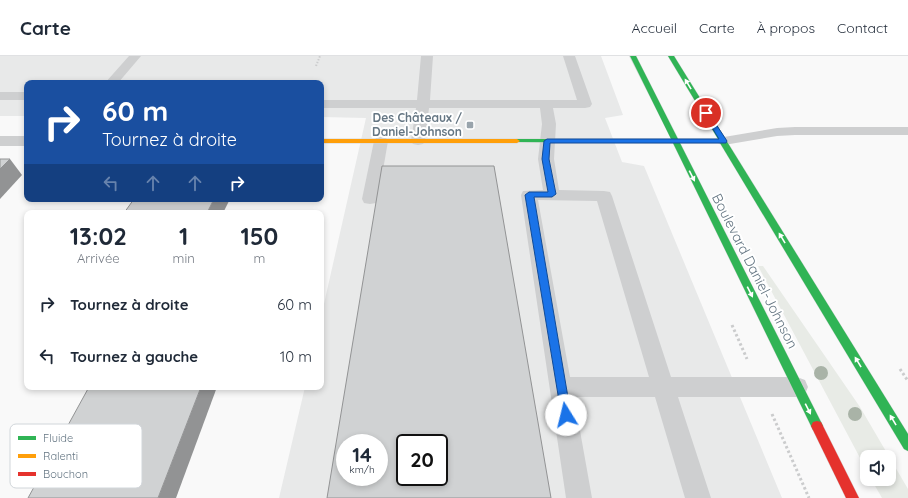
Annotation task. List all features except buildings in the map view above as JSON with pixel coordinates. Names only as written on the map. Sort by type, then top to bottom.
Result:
[{"type":"street","name":"Boulevard Daniel-Johnson","points":[[633,56],[853,498]]},
{"type":"street","points":[[671,56],[908,445]]},
{"type":"street","points":[[0,141],[24,141]]},
{"type":"street","points":[[324,141],[724,141]]},
{"type":"lane","points":[[114,80],[135,56]]},
{"type":"lane","points":[[418,141],[427,56]]},
{"type":"lane","points":[[324,104],[585,104],[569,56]]},
{"type":"lane","points":[[0,96],[24,96]]},
{"type":"lane","points":[[546,104],[549,124],[546,159],[552,194]]},
{"type":"lane","points":[[724,141],[777,132],[795,131],[908,131]]},
{"type":"lane","points":[[370,199],[381,141]]},
{"type":"lane","points":[[579,498],[529,195],[552,194],[604,196],[698,498]]},
{"type":"lane","points":[[561,387],[797,387]]},
{"type":"path","points":[[316,66],[320,56]]},
{"type":"path","points":[[773,416],[809,498]]},
{"type":"shaded area","points":[[0,56],[601,56],[623,115],[605,118],[622,162],[644,166],[782,498],[279,498],[304,390],[324,390],[324,304],[366,118],[324,117],[324,80],[24,80],[24,116],[0,116]]},
{"type":"shaded area","points":[[758,266],[763,266],[860,407],[885,450],[860,450],[860,458]]},
{"type":"shaded area","points":[[896,468],[908,489],[908,498],[882,498],[875,486],[896,486]]},
{"type":"traffic: fast","points":[[633,56],[817,426]]},
{"type":"traffic: fast","points":[[671,56],[908,445]]},
{"type":"traffic: fast","points":[[517,141],[724,141]]},
{"type":"traffic: slow","points":[[324,141],[517,141]]},
{"type":"traffic: jam","points":[[817,426],[853,498]]},
{"type":"place","name":"Des Châteaux / Daniel-Johnson","points":[[470,125]]},
{"type":"route","points":[[566,415],[529,195],[552,194],[546,159],[547,141],[724,141],[706,113]]}]
